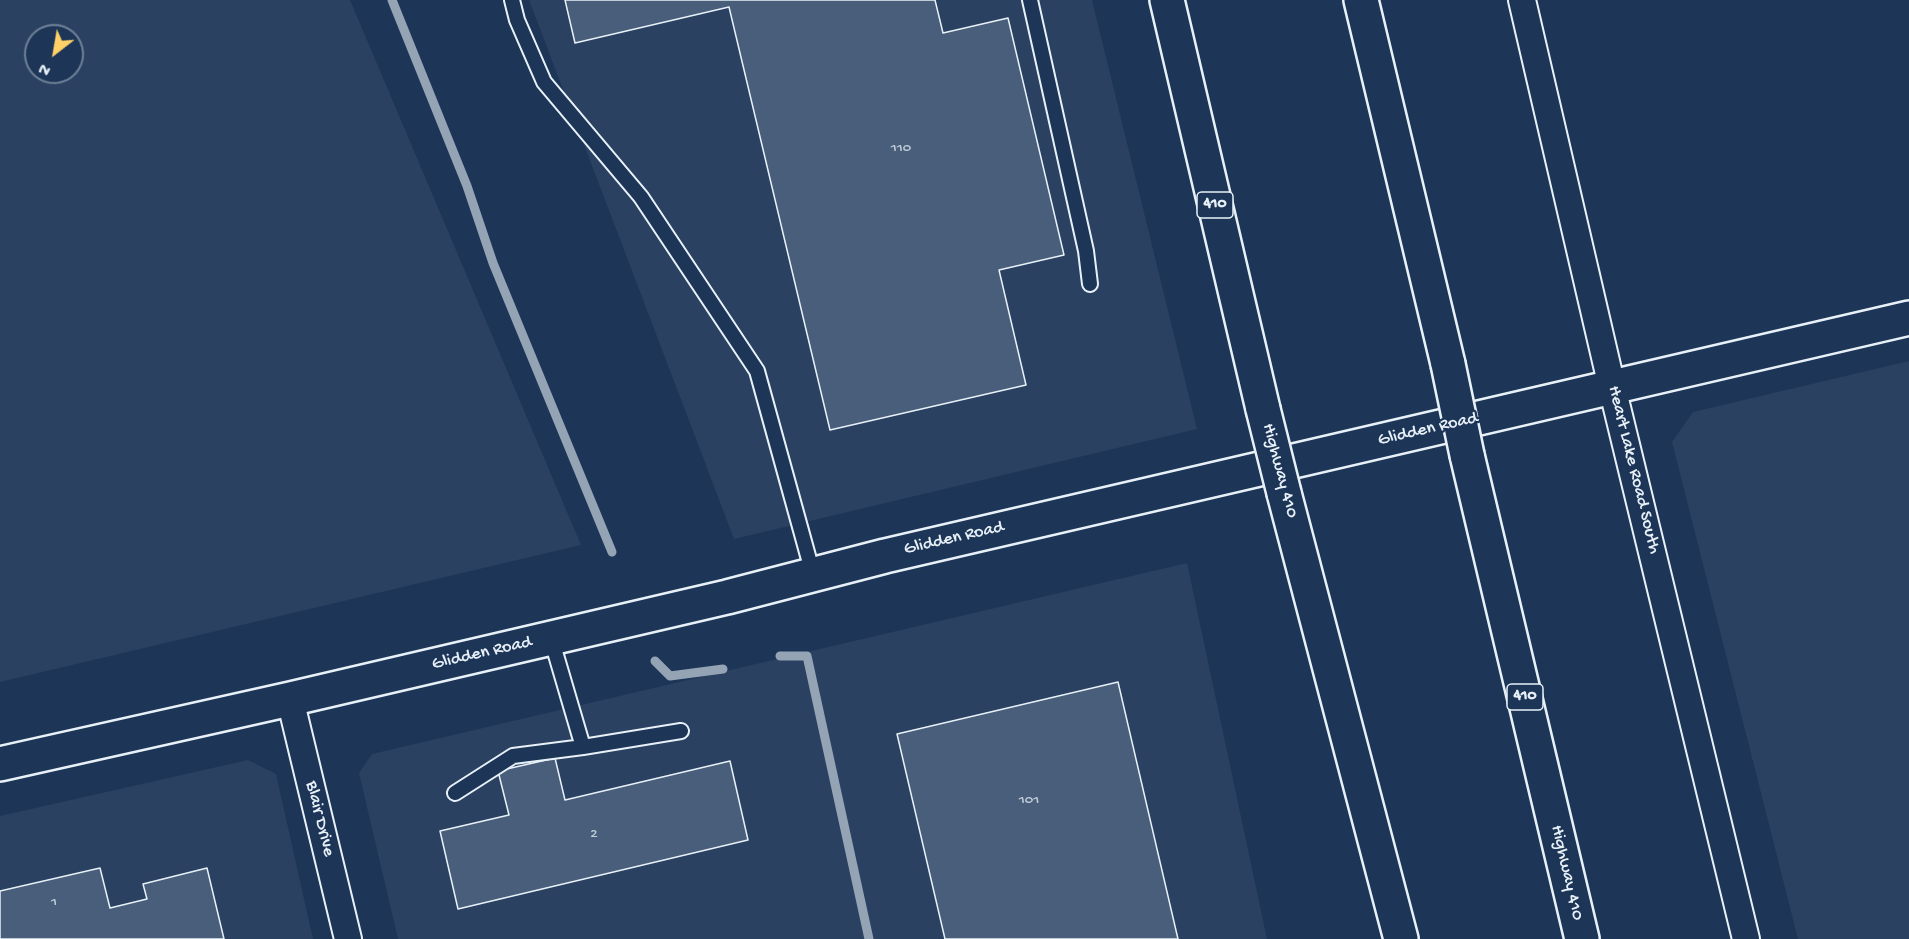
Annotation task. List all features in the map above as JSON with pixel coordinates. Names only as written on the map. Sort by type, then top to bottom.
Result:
[{"type":"main road","name":"Highway 410","points":[[1167,0],[1263,409],[1401,939]]},
{"type":"main road","name":"Highway 410","points":[[1361,0],[1582,939]]},
{"type":"main road","name":"Glidden Road","points":[[0,764],[727,597],[896,553],[1909,318]]},
{"type":"street","name":"Heart Lake Road South","points":[[1522,0],[1612,387],[1746,939]]},
{"type":"street","name":"Blair Drive","points":[[290,699],[348,939]]},
{"type":"lane","points":[[512,0],[517,20],[544,82],[641,197],[757,371],[813,574]]},
{"type":"lane","points":[[1030,0],[1086,251],[1090,284]]},
{"type":"lane","points":[[551,638],[583,747]]},
{"type":"lane","points":[[455,793],[513,756],[681,731]]},
{"type":"shaded area","points":[[0,0],[350,0],[581,545],[0,682]]},
{"type":"shaded area","points":[[529,0],[1092,0],[1197,429],[734,539]]},
{"type":"shaded area","points":[[1909,361],[1909,939],[1798,939],[1672,442],[1693,412]]},
{"type":"shaded area","points":[[1187,563],[1267,939],[398,939],[359,773],[372,754]]},
{"type":"shaded area","points":[[248,760],[276,774],[313,939],[0,939],[0,816]]},
{"type":"building","points":[[565,0],[935,0],[943,33],[1008,18],[1064,255],[999,270],[1026,385],[830,430],[729,7],[575,43]]},
{"type":"building","points":[[1118,682],[1178,939],[945,939],[897,734]]},
{"type":"building","points":[[555,758],[565,800],[730,761],[748,840],[458,909],[440,831],[509,815],[498,771]]},
{"type":"building","points":[[100,868],[110,908],[147,899],[143,884],[207,868],[224,939],[0,939],[0,891]]},
{"type":"waterway","points":[[392,0],[467,186],[493,263],[612,552]]},
{"type":"waterway","points":[[780,656],[807,656],[869,939]]},
{"type":"waterway","points":[[655,661],[670,676],[723,669]]}]
